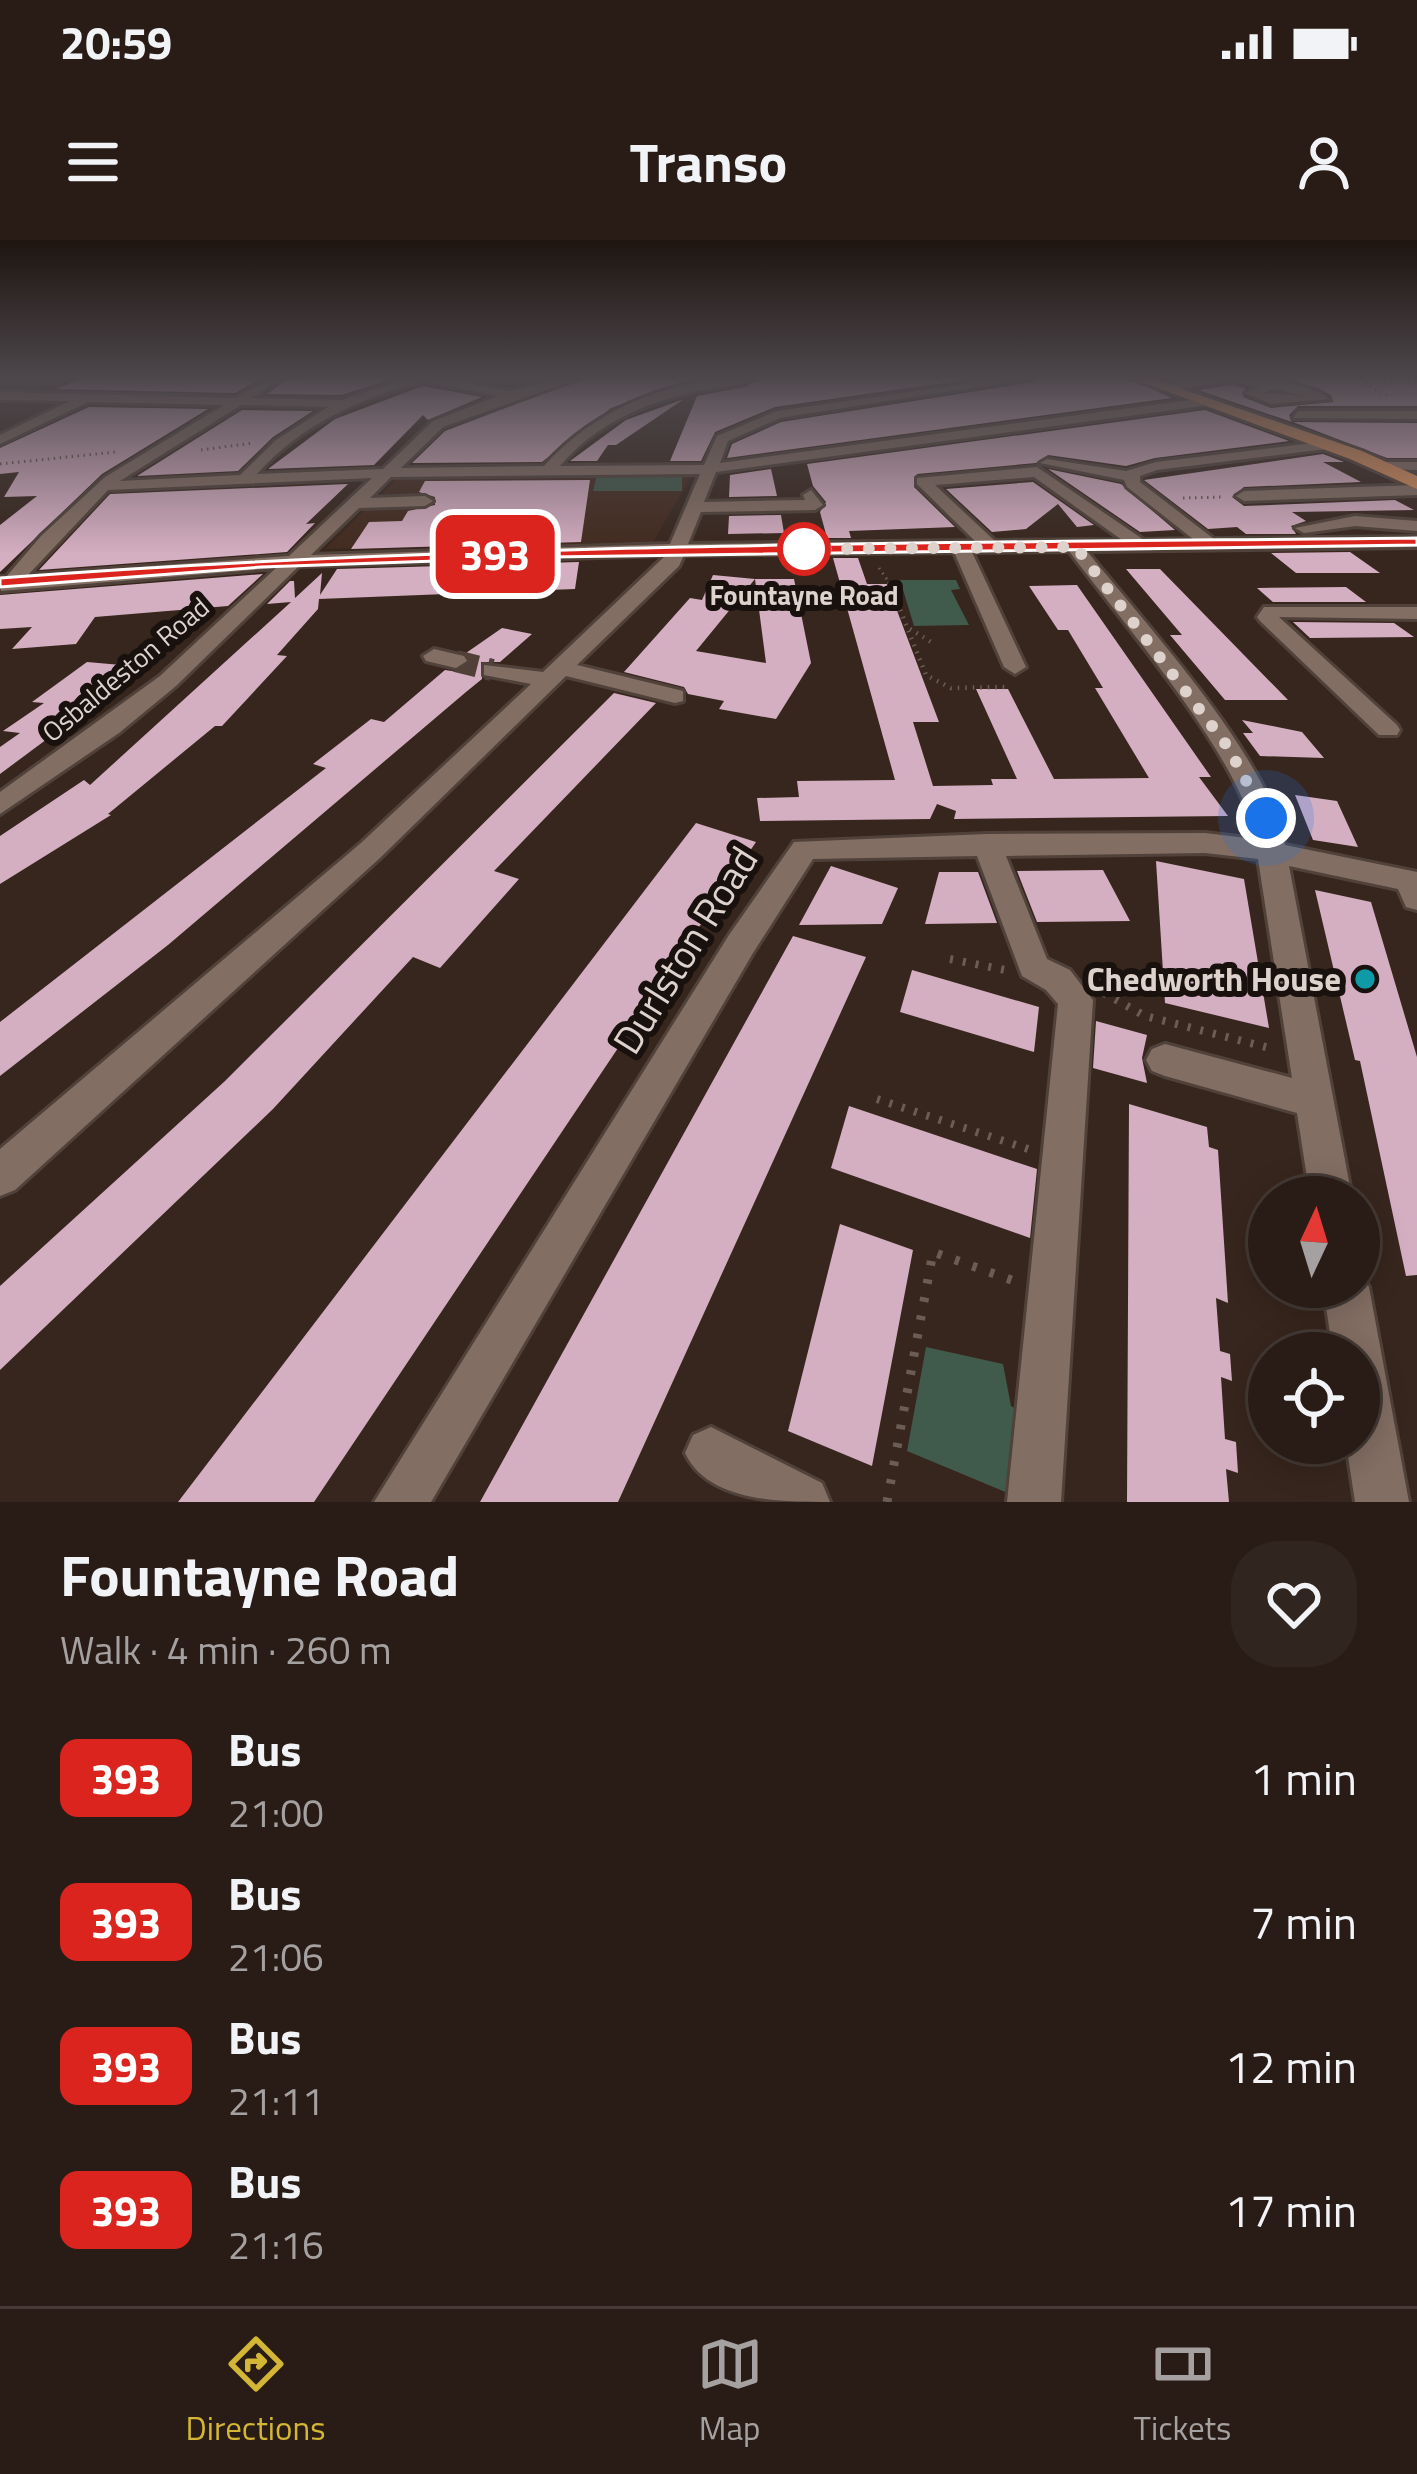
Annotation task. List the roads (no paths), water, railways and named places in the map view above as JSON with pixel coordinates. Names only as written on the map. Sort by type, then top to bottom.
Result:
[{"type":"highway","points":[[1305,437],[1385,466],[1417,486]]},
{"type":"street","points":[[5,586],[103,486],[179,437]]},
{"type":"street","points":[[245,479],[271,447],[287,437]]},
{"type":"street","name":"Osbaldeston Road","points":[[0,805],[168,681],[424,437]]},
{"type":"street","points":[[549,469],[577,437]]},
{"type":"street","points":[[0,1177],[371,850],[672,562],[708,469],[727,437]]},
{"type":"street","points":[[103,486],[549,469],[708,469],[946,437]]},
{"type":"street","points":[[1133,480],[1156,466],[1329,445]]},
{"type":"street","points":[[1047,463],[1133,480],[1210,544]]},
{"type":"street","points":[[1385,466],[1417,466]]},
{"type":"street","points":[[992,548],[922,481],[1037,472],[1142,546]]},
{"type":"street","points":[[1244,496],[1417,486]]},
{"type":"street","points":[[697,507],[815,505],[811,495]]},
{"type":"street","points":[[353,502],[425,501]]},
{"type":"street","points":[[1288,534],[1294,529],[1355,520],[1417,526]]},
{"type":"street","points":[[5,586],[295,561],[680,549],[1142,546],[1288,534],[1417,542]]},
{"type":"street","points":[[1076,547],[1228,747],[1266,818],[1328,1176]]},
{"type":"street","points":[[962,548],[1015,677]]},
{"type":"street","points":[[1389,722],[1268,617],[1271,611],[1417,613]]},
{"type":"street","points":[[492,670],[554,674],[675,696]]},
{"type":"street","name":"Durlston Road","points":[[401,1502],[797,855],[815,847],[1205,843],[1274,852],[1415,887]]},
{"type":"street","points":[[987,844],[1034,967],[1058,980],[1076,1000],[1034,1502]]},
{"type":"street","points":[[1165,1060],[1315,1101]]},
{"type":"street","points":[[711,1453],[803,1502]]},
{"type":"street","points":[[1376,1464],[1382,1502]]},
{"type":"tunnel","points":[[456,661],[492,670]]},
{"type":"place","name":"Fountayne Road","points":[[804,549]]},
{"type":"place","name":"Chedworth House","points":[[1365,979]]}]
